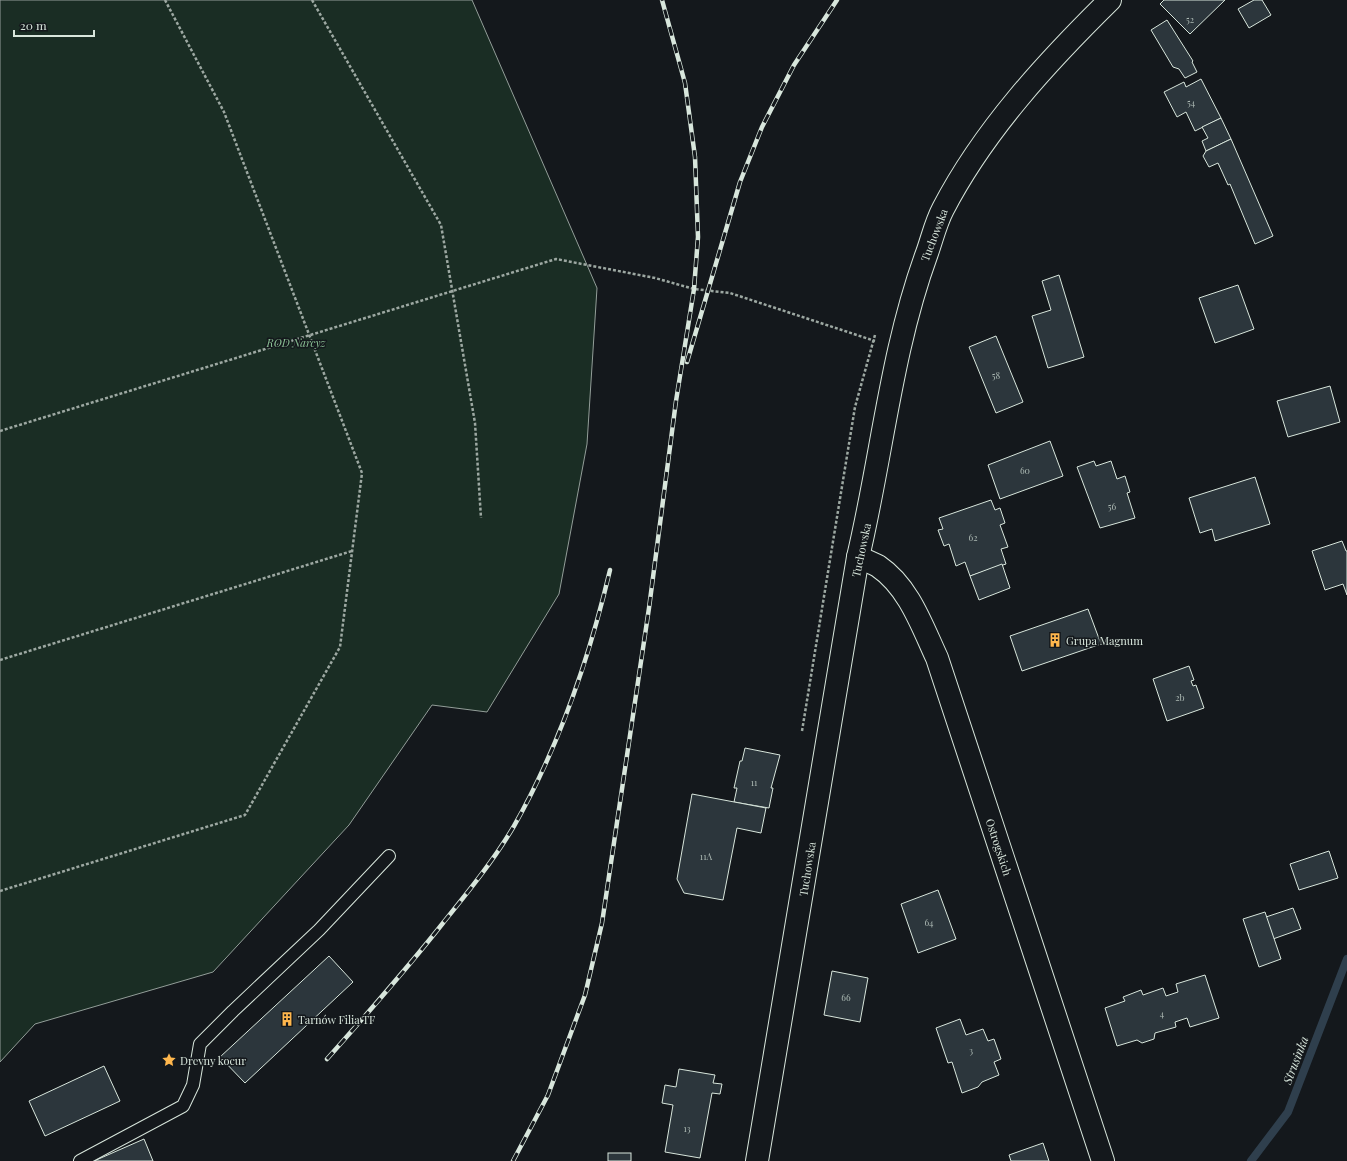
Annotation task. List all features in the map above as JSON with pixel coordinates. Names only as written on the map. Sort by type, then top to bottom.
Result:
[{"type":"street","name":"Tuchowska","points":[[757,1161],[858,557],[870,506],[904,327],[920,272],[942,210],[962,176],[1021,94],[1110,0]]},
{"type":"street","name":"Ostrogskich","points":[[858,557],[877,566],[886,573],[911,602],[937,658],[1103,1161]]},
{"type":"lane","points":[[80,1161],[183,1106],[193,1085],[200,1044],[318,930],[389,856]]},
{"type":"path","points":[[0,891],[245,814],[340,647],[362,472],[224,112],[164,0]]},
{"type":"path","points":[[312,0],[441,225],[475,423],[481,518]]},
{"type":"path","points":[[0,431],[556,260],[655,278],[694,289],[730,293],[900,350]]},
{"type":"path","points":[[0,660],[352,551]]},
{"type":"green space","name":"ROD Narcyz","points":[[0,0],[472,0],[597,288],[587,444],[559,594],[487,712],[432,705],[349,825],[213,972],[35,1024],[0,1062]]},
{"type":"building","points":[[1164,0],[1225,0],[1190,34],[1160,4]]},
{"type":"building","points":[[1254,0],[1262,0],[1271,15],[1249,28],[1238,9]]},
{"type":"building","points":[[1167,20],[1193,61],[1192,62],[1197,72],[1185,78],[1179,69],[1173,67],[1151,30]]},
{"type":"building","points":[[1201,79],[1221,118],[1195,131],[1186,112],[1177,117],[1164,92],[1184,82],[1186,87]]},
{"type":"building","points":[[1221,118],[1231,139],[1206,151],[1202,141],[1208,138],[1202,127]]},
{"type":"building","points":[[1231,139],[1273,236],[1255,244],[1230,184],[1228,185],[1218,163],[1209,167],[1203,156],[1206,151]]},
{"type":"building","points":[[1059,275],[1084,357],[1048,368],[1032,316],[1051,310],[1042,281]]},
{"type":"building","points":[[1238,285],[1254,329],[1215,343],[1199,298]]},
{"type":"building","points":[[996,336],[1023,402],[996,413],[969,347]]},
{"type":"building","points":[[1330,386],[1340,422],[1288,437],[1277,401]]},
{"type":"building","points":[[1050,441],[1063,476],[1000,499],[988,465]]},
{"type":"building","points":[[1094,461],[1096,466],[1111,461],[1117,479],[1125,476],[1130,492],[1127,493],[1135,518],[1100,528],[1077,467]]},
{"type":"building","points":[[1255,477],[1270,524],[1215,541],[1212,529],[1200,533],[1189,498]]},
{"type":"building","points":[[991,500],[995,510],[1000,508],[1005,523],[1000,525],[1008,547],[1001,549],[1006,564],[970,576],[965,562],[956,566],[949,544],[944,546],[938,530],[943,529],[939,518]]},
{"type":"building","points":[[1342,541],[1347,551],[1347,595],[1343,584],[1325,590],[1312,551]]},
{"type":"building","points":[[1002,564],[1010,588],[979,600],[970,576]]},
{"type":"building","name":"Grupa Magnum","points":[[1088,609],[1101,644],[1022,671],[1010,636]]},
{"type":"building","points":[[1189,666],[1194,680],[1191,681],[1193,686],[1196,685],[1204,708],[1167,721],[1153,679]]},
{"type":"building","points":[[745,748],[780,755],[771,788],[773,788],[769,808],[734,802],[737,788],[734,788],[740,761],[742,761]]},
{"type":"building","points":[[692,794],[766,808],[761,833],[737,828],[723,900],[684,893],[677,879]]},
{"type":"building","points":[[1329,851],[1338,878],[1299,890],[1290,864]]},
{"type":"building","points":[[938,890],[956,939],[918,953],[901,904]]},
{"type":"building","points":[[1293,908],[1301,929],[1273,939],[1266,917]]},
{"type":"building","points":[[1265,912],[1281,959],[1259,967],[1243,919]]},
{"type":"building","name":"Tarnów Filia TF","points":[[329,956],[353,982],[245,1083],[220,1057]]},
{"type":"building","points":[[832,971],[868,978],[860,1022],[824,1015]]},
{"type":"building","points":[[1205,975],[1219,1018],[1190,1027],[1187,1018],[1175,1022],[1176,1027],[1155,1033],[1154,1039],[1142,1043],[1137,1040],[1117,1046],[1105,1008],[1125,1001],[1123,997],[1141,990],[1143,995],[1163,988],[1166,996],[1178,992],[1176,984]]},
{"type":"building","points":[[960,1019],[966,1035],[983,1029],[988,1041],[994,1039],[1001,1059],[994,1062],[999,1075],[982,1082],[978,1087],[962,1093],[952,1062],[948,1063],[936,1028]]},
{"type":"building","points":[[104,1066],[120,1101],[45,1136],[29,1101]]},
{"type":"building","points":[[679,1069],[715,1075],[713,1083],[722,1084],[720,1094],[712,1093],[700,1158],[665,1152],[673,1105],[662,1103],[665,1085],[676,1087]]},
{"type":"building","points":[[144,1139],[153,1161],[94,1161]]},
{"type":"building","points":[[1043,1143],[1049,1161],[1011,1161],[1009,1155]]},
{"type":"building","points":[[608,1153],[631,1153],[631,1161],[608,1161]]},
{"type":"waterway","name":"Strusinka","points":[[1251,1161],[1288,1112],[1347,959]]},
{"type":"railway","points":[[513,1161],[548,1095],[585,995],[602,923],[649,608],[676,401],[694,289],[698,237],[695,157],[685,83],[662,0]]},
{"type":"railway","points":[[687,362],[740,182],[762,127],[794,65],[837,0]]},
{"type":"railway","points":[[327,1059],[386,992],[462,900],[498,851],[514,826],[559,733],[583,669],[610,570]]},
{"type":"place","name":"Grupa Magnum","points":[[1055,640]]},
{"type":"place","name":"Tarnów Filia TF","points":[[287,1019]]},
{"type":"place","name":"Drevny kocur","points":[[169,1060]]}]
